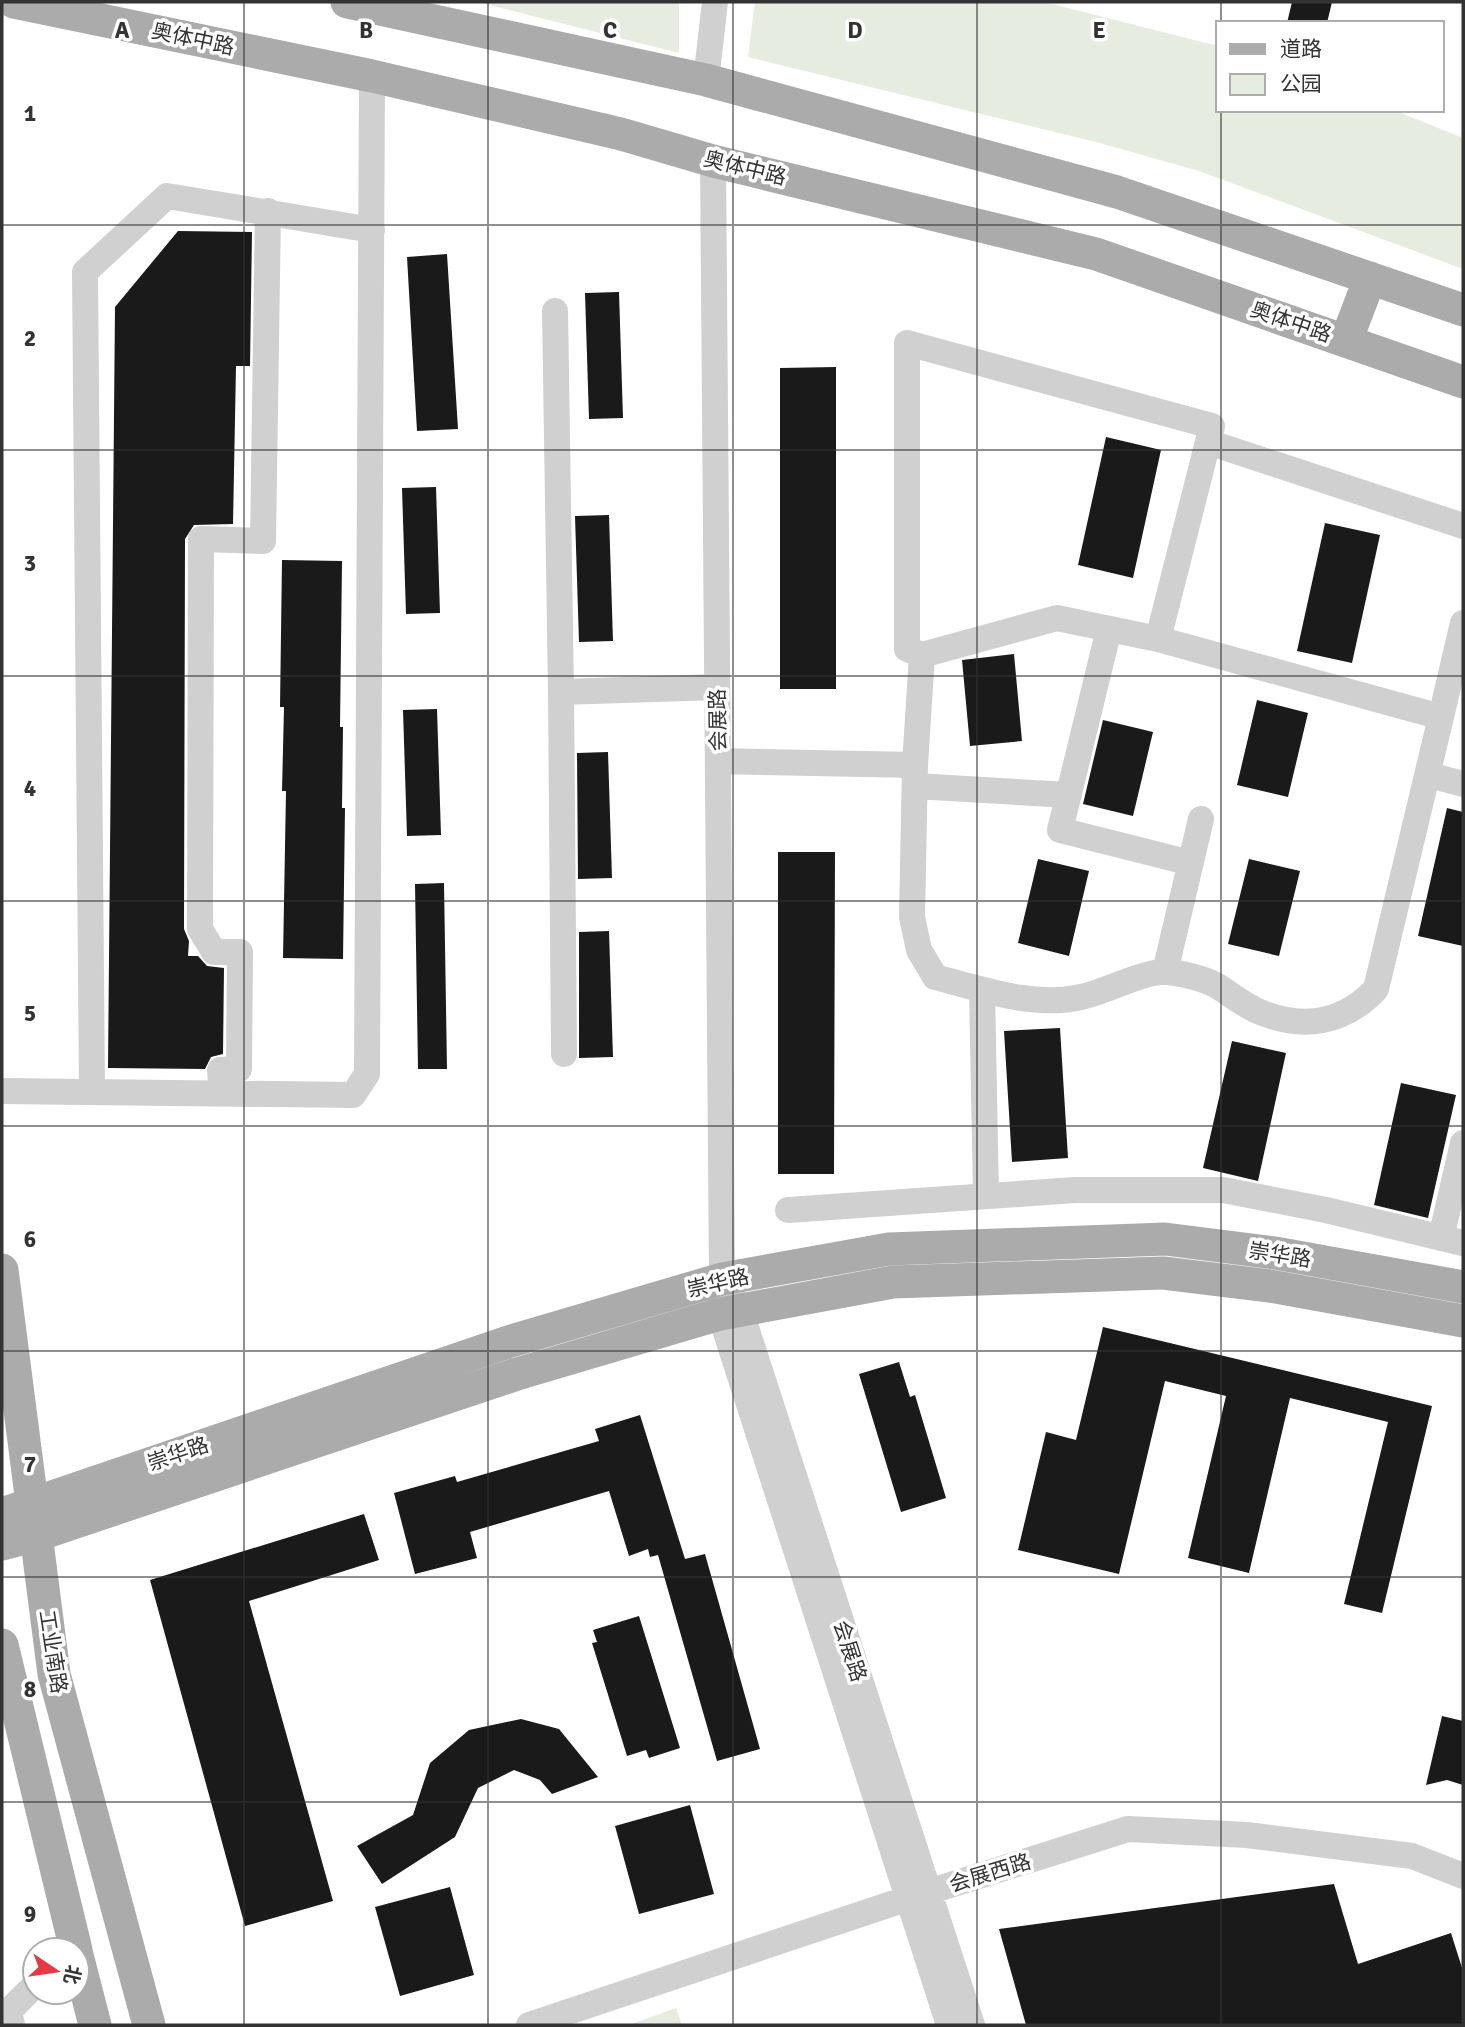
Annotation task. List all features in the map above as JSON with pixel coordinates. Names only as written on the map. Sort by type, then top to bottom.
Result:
[{"type":"main road","name":"奥体中路","points":[[14,2],[373,76],[621,134],[713,161],[1096,254],[1463,382]]},
{"type":"main road","points":[[346,2],[706,80],[1117,192],[1463,310]]},
{"type":"main road","points":[[1346,341],[1370,278]]},
{"type":"main road","name":"崇华路","points":[[2,1514],[508,1342],[722,1279],[889,1249],[1165,1240],[1275,1254],[1463,1287]]},
{"type":"main road","name":"工业南路","points":[[2,1270],[34,1502],[54,1674],[149,2025]]},
{"type":"main road","name":"崇华路","points":[[2,1544],[37,1535],[517,1374],[730,1312],[893,1282],[1163,1273],[1270,1286],[1463,1321]]},
{"type":"main road","points":[[2,1644],[72,1936]]},
{"type":"main road","points":[[90,2006],[95,2025]]},
{"type":"street","points":[[706,80],[715,2]]},
{"type":"street","points":[[2,1091],[353,1094],[367,1074],[373,76]]},
{"type":"street","name":"会展路","points":[[713,161],[722,1279],[730,1312],[919,1895],[972,2025]]},
{"type":"street","points":[[92,1092],[85,272],[167,196],[372,230]]},
{"type":"street","points":[[222,1093],[220,1070],[239,1069],[240,952],[214,952],[200,929],[201,539],[263,541],[268,211]]},
{"type":"street","points":[[555,311],[564,1054]]},
{"type":"street","points":[[1158,639],[1212,425],[906,343],[907,649],[922,655],[1057,618],[1158,639],[1441,717]]},
{"type":"street","points":[[1208,442],[1463,526]]},
{"type":"street","points":[[922,655],[915,776],[912,917],[919,950],[935,977],[982,990],[1060,1000],[1083,997],[1165,972],[1216,985],[1259,1012],[1304,1023],[1331,1018],[1359,1007],[1376,989],[1463,623]]},
{"type":"street","points":[[1109,629],[1060,830],[1191,863]]},
{"type":"street","points":[[561,692],[717,687]]},
{"type":"street","points":[[718,761],[915,776],[1069,795]]},
{"type":"street","points":[[1429,775],[1463,784]]},
{"type":"street","points":[[1165,972],[1201,819]]},
{"type":"street","points":[[982,990],[986,1196]]},
{"type":"street","points":[[788,1210],[1075,1189],[1223,1190],[1452,1241],[1463,1143]]},
{"type":"street","name":"会展西路","points":[[529,2025],[919,1895],[1128,1829],[1247,1835],[1412,1856],[1463,1875]]},
{"type":"street","name":"会展路","points":[[919,1895],[949,2025]]},
{"type":"street","points":[[12,2025],[9,2011],[21,1999]]},
{"type":"green space","points":[[477,2],[679,2],[679,53]]},
{"type":"green space","points":[[755,2],[1044,2],[1216,45],[1216,112],[1399,112],[1463,138],[1463,269],[1199,171],[1096,142],[748,57]]},
{"type":"green space","points":[[676,2008],[682,2025],[629,2025]]},
{"type":"building","points":[[1292,2],[1332,2],[1327,21],[1287,21]]},
{"type":"building","points":[[178,231],[252,232],[250,366],[236,366],[233,524],[194,525],[185,539],[184,929],[189,941],[188,956],[198,956],[207,966],[224,968],[223,1054],[211,1057],[205,1069],[108,1068],[115,307]]},
{"type":"building","points":[[447,254],[458,429],[417,431],[407,257]]},
{"type":"building","points":[[619,292],[623,418],[589,419],[585,293]]},
{"type":"building","points":[[836,367],[836,689],[780,689],[780,368]]},
{"type":"building","points":[[1106,437],[1161,450],[1133,578],[1078,565]]},
{"type":"building","points":[[436,487],[440,613],[406,614],[402,488]]},
{"type":"building","points":[[609,515],[613,641],[579,642],[575,516]]},
{"type":"building","points":[[1325,523],[1380,535],[1352,663],[1297,651]]},
{"type":"building","points":[[282,560],[342,561],[340,727],[343,727],[342,808],[345,808],[343,959],[283,958],[286,791],[282,791],[284,707],[280,707]]},
{"type":"building","points":[[1014,654],[1022,741],[970,746],[962,660]]},
{"type":"building","points":[[1257,700],[1308,713],[1288,797],[1237,785]]},
{"type":"building","points":[[437,709],[441,835],[407,836],[403,710]]},
{"type":"building","points":[[1103,720],[1153,732],[1133,816],[1083,804]]},
{"type":"building","points":[[608,752],[612,878],[578,879],[577,753]]},
{"type":"building","points":[[1447,808],[1463,812],[1463,946],[1418,936]]},
{"type":"building","points":[[778,852],[835,852],[834,1174],[778,1174]]},
{"type":"building","points":[[1038,859],[1089,871],[1069,956],[1018,943]]},
{"type":"building","points":[[1249,859],[1300,871],[1279,956],[1228,944]]},
{"type":"building","points":[[444,883],[447,1069],[418,1069],[415,884]]},
{"type":"building","points":[[609,931],[613,1057],[579,1058],[579,932]]},
{"type":"building","points":[[1060,1028],[1068,1158],[1012,1162],[1004,1031]]},
{"type":"building","points":[[1232,1041],[1286,1053],[1258,1181],[1203,1168]]},
{"type":"building","points":[[1401,1083],[1456,1095],[1428,1218],[1374,1205]]},
{"type":"building","points":[[1103,1327],[1432,1406],[1382,1613],[1344,1604],[1388,1422],[1290,1398],[1249,1573],[1188,1558],[1226,1396],[1165,1381],[1119,1574],[1018,1550],[1046,1432],[1076,1440]]},
{"type":"building","points":[[899,1362],[910,1397],[915,1395],[946,1498],[901,1512],[859,1374]]},
{"type":"building","points":[[640,1415],[685,1559],[705,1554],[760,1749],[717,1761],[658,1555],[650,1557],[648,1549],[629,1556],[609,1491],[470,1532],[477,1558],[415,1574],[394,1493],[455,1476],[457,1482],[599,1441],[595,1429]]},
{"type":"building","points":[[364,1514],[379,1560],[249,1601],[333,1901],[245,1926],[150,1580]]},
{"type":"building","points":[[639,1616],[680,1748],[649,1758],[646,1750],[627,1756],[592,1643],[597,1642],[593,1630]]},
{"type":"building","points":[[1442,1716],[1463,1721],[1463,1785],[1447,1780],[1426,1785]]},
{"type":"building","points":[[521,1719],[559,1729],[598,1777],[552,1794],[540,1780],[514,1770],[478,1788],[455,1837],[382,1884],[357,1846],[413,1815],[430,1763],[469,1730]]},
{"type":"building","points":[[690,1805],[714,1894],[639,1914],[615,1826]]},
{"type":"building","points":[[1334,1884],[1358,1964],[1451,1933],[1463,1971],[1463,2025],[1026,2025],[999,1929]]},
{"type":"building","points":[[450,1887],[474,1975],[400,1996],[375,1907]]}]
